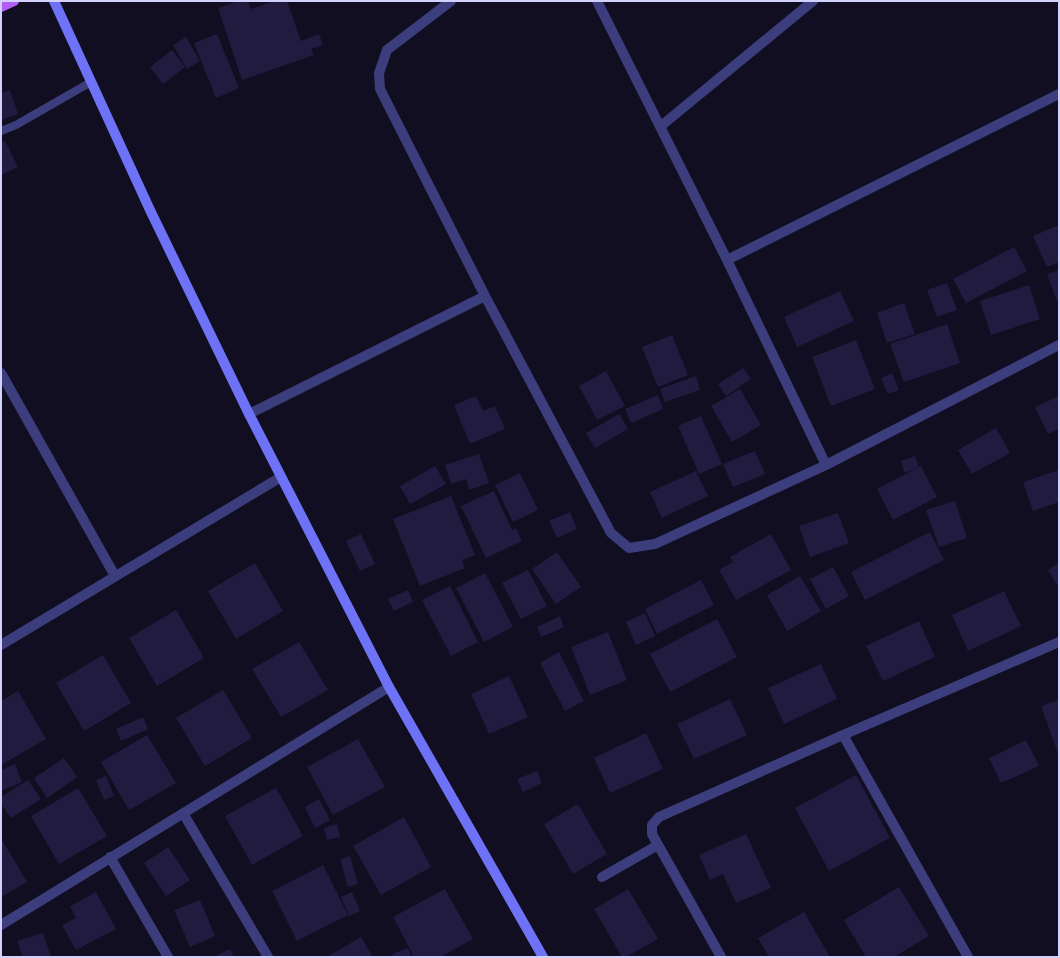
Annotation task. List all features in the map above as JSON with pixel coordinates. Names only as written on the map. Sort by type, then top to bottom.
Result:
[{"type":"main road","points":[[1,7],[14,1]]},
{"type":"street","points":[[54,1],[150,210],[281,477],[389,687],[543,957]]},
{"type":"street","points":[[451,1],[387,50],[379,73],[380,89],[485,296],[611,533],[629,548],[655,544],[826,465],[1059,345]]},
{"type":"street","points":[[597,1],[661,126],[826,465]]},
{"type":"street","points":[[661,126],[813,1]]},
{"type":"street","points":[[727,260],[1059,94]]},
{"type":"street","points":[[249,414],[485,296]]},
{"type":"street","points":[[1,374],[116,576]]},
{"type":"street","points":[[1,645],[281,477]]},
{"type":"street","points":[[721,957],[652,834],[652,825],[659,817],[843,735],[1059,642]]},
{"type":"street","points":[[1,924],[389,687]]},
{"type":"street","points":[[843,735],[968,957]]},
{"type":"street","points":[[183,813],[268,957]]},
{"type":"street","points":[[602,877],[658,846]]},
{"type":"street","points":[[110,857],[168,957]]},
{"type":"lane","points":[[1,131],[16,125],[91,82]]},
{"type":"building","points":[[238,1],[248,1],[251,9],[275,1],[287,1],[301,41],[319,34],[323,45],[311,49],[314,55],[242,80],[218,8]]},
{"type":"building","points":[[217,34],[239,88],[216,98],[194,43]]},
{"type":"building","points":[[186,37],[200,61],[187,69],[173,45]]},
{"type":"building","points":[[172,50],[185,67],[163,84],[150,67]]},
{"type":"building","points":[[10,90],[18,114],[1,120],[1,93]]},
{"type":"building","points":[[5,141],[18,167],[1,175],[1,143]]},
{"type":"building","points":[[1059,225],[1059,262],[1047,267],[1033,236]]},
{"type":"building","points":[[1014,247],[1027,271],[966,303],[953,279]]},
{"type":"building","points":[[1059,270],[1059,306],[1047,274]]},
{"type":"building","points":[[947,283],[957,310],[937,317],[927,290]]},
{"type":"building","points":[[1029,285],[1040,319],[991,335],[980,301]]},
{"type":"building","points":[[840,291],[854,321],[797,347],[784,317]]},
{"type":"building","points":[[904,303],[915,334],[887,343],[877,313]]},
{"type":"building","points":[[947,324],[960,363],[904,382],[890,344]]},
{"type":"building","points":[[672,335],[688,375],[658,387],[642,347]]},
{"type":"building","points":[[856,340],[875,389],[831,406],[812,357]]},
{"type":"building","points":[[743,368],[751,379],[726,396],[718,384]]},
{"type":"building","points":[[606,371],[625,406],[597,420],[579,386]]},
{"type":"building","points":[[892,373],[899,390],[888,394],[881,378]]},
{"type":"building","points":[[696,376],[700,390],[665,402],[660,389]]},
{"type":"building","points":[[740,389],[761,425],[732,442],[711,406]]},
{"type":"building","points":[[658,395],[663,409],[631,423],[625,409]]},
{"type":"building","points":[[476,396],[483,411],[495,406],[505,429],[470,444],[454,405]]},
{"type":"building","points":[[1059,396],[1059,429],[1048,434],[1035,407]]},
{"type":"building","points":[[619,414],[628,429],[595,448],[586,433]]},
{"type":"building","points":[[701,416],[722,464],[699,474],[678,426]]},
{"type":"building","points":[[996,428],[1010,453],[972,474],[958,450]]},
{"type":"building","points":[[755,451],[765,474],[733,487],[723,464]]},
{"type":"building","points":[[479,454],[489,483],[469,490],[466,479],[451,484],[445,465]]},
{"type":"building","points":[[915,456],[919,467],[905,473],[901,461]]},
{"type":"building","points":[[435,466],[446,484],[410,504],[400,486]]},
{"type":"building","points":[[921,466],[937,497],[893,520],[877,489]]},
{"type":"building","points":[[1059,470],[1059,502],[1033,511],[1023,482]]},
{"type":"building","points":[[696,471],[708,496],[662,518],[650,492]]},
{"type":"building","points":[[520,473],[538,510],[513,522],[495,485]]},
{"type":"building","points":[[494,491],[512,530],[516,528],[522,541],[486,558],[461,506]]},
{"type":"building","points":[[451,496],[475,555],[462,560],[465,568],[420,586],[393,519]]},
{"type":"building","points":[[955,501],[967,538],[939,547],[926,510]]},
{"type":"building","points":[[570,512],[577,529],[557,538],[549,521]]},
{"type":"building","points":[[838,513],[849,543],[810,557],[799,526]]},
{"type":"building","points":[[930,532],[944,560],[865,600],[851,572]]},
{"type":"building","points":[[361,534],[375,564],[360,571],[346,541]]},
{"type":"building","points":[[771,534],[791,570],[736,600],[719,570],[733,562],[730,557]]},
{"type":"building","points":[[557,552],[581,587],[556,604],[532,569]]},
{"type":"building","points":[[255,563],[283,611],[236,639],[208,591]]},
{"type":"building","points":[[1059,563],[1059,588],[1048,570]]},
{"type":"building","points":[[833,567],[849,596],[826,609],[810,579]]},
{"type":"building","points":[[528,570],[547,606],[521,619],[502,583]]},
{"type":"building","points":[[485,573],[513,627],[484,642],[456,588]]},
{"type":"building","points":[[800,576],[821,611],[787,631],[767,595]]},
{"type":"building","points":[[701,580],[714,605],[657,634],[645,609]]},
{"type":"building","points":[[450,586],[478,642],[451,656],[422,600]]},
{"type":"building","points":[[408,590],[413,602],[394,611],[388,599]]},
{"type":"building","points":[[1004,591],[1021,626],[968,651],[952,615]]},
{"type":"building","points":[[176,610],[204,658],[157,686],[129,638]]},
{"type":"building","points":[[645,613],[655,636],[636,645],[626,622]]},
{"type":"building","points":[[560,616],[564,627],[541,637],[537,627]]},
{"type":"building","points":[[717,619],[737,657],[670,692],[650,654]]},
{"type":"building","points":[[919,621],[935,657],[883,681],[866,646]]},
{"type":"building","points":[[608,632],[627,680],[590,695],[571,647]]},
{"type":"building","points":[[299,642],[328,690],[281,717],[252,669]]},
{"type":"building","points":[[559,652],[584,701],[565,711],[540,663]]},
{"type":"building","points":[[103,655],[131,703],[84,731],[56,683]]},
{"type":"building","points":[[821,664],[837,699],[784,724],[768,688]]},
{"type":"building","points":[[509,676],[528,717],[489,734],[471,694]]},
{"type":"building","points":[[223,690],[252,738],[205,766],[176,718]]},
{"type":"building","points":[[18,691],[46,739],[1,765],[1,701]]},
{"type":"building","points":[[730,699],[747,735],[694,759],[677,724]]},
{"type":"building","points":[[1059,700],[1059,756],[1041,706]]},
{"type":"building","points":[[143,717],[148,729],[121,741],[116,729]]},
{"type":"building","points":[[646,733],[663,769],[610,793],[594,758]]},
{"type":"building","points":[[147,735],[176,783],[129,810],[101,762]]},
{"type":"building","points":[[358,739],[385,787],[333,815],[307,767]]},
{"type":"building","points":[[1026,740],[1039,766],[1001,783],[989,758]]},
{"type":"building","points":[[64,758],[77,777],[47,798],[34,778]]},
{"type":"building","points":[[15,764],[22,782],[1,791],[1,770]]},
{"type":"building","points":[[537,771],[542,783],[523,792],[517,779]]},
{"type":"building","points":[[856,775],[890,838],[829,871],[795,808]]},
{"type":"building","points":[[106,776],[114,796],[104,800],[96,780]]},
{"type":"building","points":[[28,780],[41,799],[11,818],[1,804],[1,797]]},
{"type":"building","points":[[78,788],[107,836],[59,864],[31,816]]},
{"type":"building","points":[[276,788],[303,836],[252,865],[225,816]]},
{"type":"building","points":[[319,799],[330,820],[315,828],[305,807]]},
{"type":"building","points":[[578,804],[607,854],[573,874],[544,824]]},
{"type":"building","points":[[404,817],[431,867],[381,895],[353,846]]},
{"type":"building","points":[[337,824],[340,837],[327,840],[324,828]]},
{"type":"building","points":[[746,834],[771,888],[736,903],[723,874],[710,880],[699,855]]},
{"type":"building","points":[[1,838],[27,882],[1,897]]},
{"type":"building","points":[[168,847],[190,880],[166,896],[144,863]]},
{"type":"building","points":[[350,856],[358,884],[348,887],[340,859]]},
{"type":"building","points":[[323,865],[348,915],[297,941],[272,891]]},
{"type":"building","points":[[899,887],[929,936],[894,957],[866,957],[844,920]]},
{"type":"building","points":[[445,889],[473,939],[440,957],[414,957],[393,917]]},
{"type":"building","points":[[628,889],[658,939],[626,957],[622,957],[594,909]]},
{"type":"building","points":[[96,892],[116,929],[76,950],[62,925],[76,918],[70,906]]},
{"type":"building","points":[[352,892],[360,911],[349,916],[341,897]]},
{"type":"building","points":[[200,900],[215,936],[190,947],[174,910]]},
{"type":"building","points":[[804,912],[830,957],[769,957],[758,938]]},
{"type":"building","points":[[43,933],[51,957],[23,957],[17,941]]},
{"type":"building","points":[[361,937],[373,957],[327,957]]},
{"type":"building","points":[[408,948],[412,957],[394,957],[392,954]]},
{"type":"building","points":[[230,949],[234,957],[213,957]]}]
